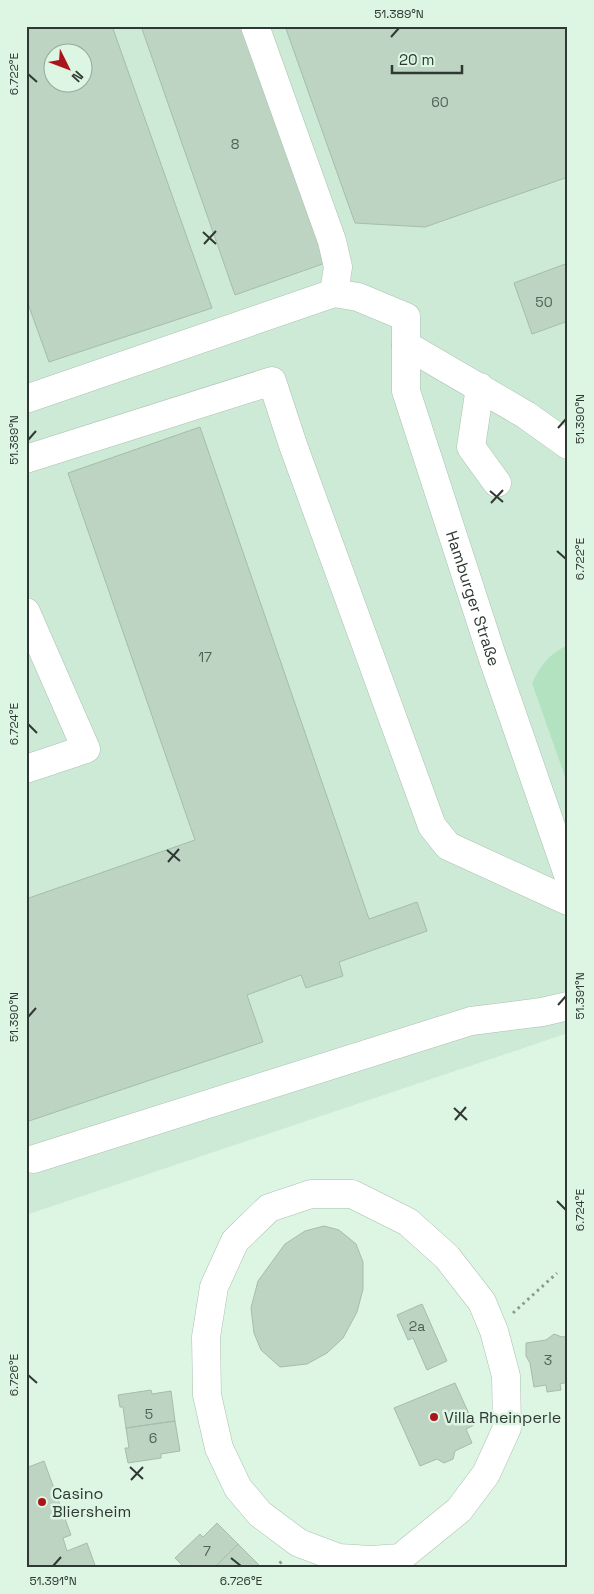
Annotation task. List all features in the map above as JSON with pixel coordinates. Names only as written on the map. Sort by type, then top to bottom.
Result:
[{"type":"street","points":[[26,399],[334,293],[338,267],[332,242],[255,26]]},
{"type":"street","name":"Hamburger Straße","points":[[334,293],[358,297],[406,317],[406,391],[492,656],[568,875]]},
{"type":"street","points":[[406,345],[480,387],[568,445]]},
{"type":"street","points":[[26,459],[272,381],[296,455],[432,826],[448,846],[568,901]]},
{"type":"street","points":[[480,387],[471,447],[497,483]]},
{"type":"street","points":[[26,612],[86,749],[26,769]]},
{"type":"street","points":[[34,1160],[471,1021],[542,1012],[568,1006]]},
{"type":"street","points":[[311,1194],[352,1194],[408,1222],[447,1257],[482,1302],[494,1331],[506,1376],[507,1428],[486,1474],[459,1510],[401,1563],[339,1558],[317,1551],[299,1542],[260,1514],[238,1488],[219,1448],[206,1395],[206,1337],[214,1287],[234,1241],[269,1208],[311,1194]]},
{"type":"path","points":[[494,1331],[557,1273]]},
{"type":"shaded area","points":[[26,26],[568,26],[568,1033],[26,1215]]},
{"type":"shaded area","points":[[568,645],[568,785],[532,683],[546,661]]},
{"type":"building","points":[[26,26],[112,26],[212,308],[49,362],[26,298]]},
{"type":"building","points":[[141,26],[246,26],[328,262],[235,295]]},
{"type":"building","points":[[285,26],[568,26],[568,177],[425,227],[355,223]]},
{"type":"building","points":[[568,263],[568,321],[532,334],[514,283]]},
{"type":"building","points":[[200,427],[369,919],[417,902],[427,931],[339,962],[343,976],[306,988],[301,975],[247,995],[263,1042],[26,1122],[26,899],[195,840],[68,473]]},
{"type":"building","points":[[324,1226],[339,1230],[356,1244],[363,1262],[363,1289],[357,1312],[343,1338],[327,1353],[307,1364],[280,1367],[261,1350],[254,1333],[251,1308],[258,1281],[285,1244],[305,1231]]},
{"type":"building","points":[[422,1304],[447,1361],[427,1370],[413,1338],[408,1340],[397,1315]]},
{"type":"building","points":[[554,1334],[562,1337],[568,1336],[568,1382],[560,1384],[561,1390],[547,1392],[546,1385],[534,1387],[530,1363],[526,1356],[526,1343],[546,1340]]},
{"type":"building","name":"Villa Rheinperle","points":[[455,1383],[474,1425],[466,1429],[472,1443],[455,1451],[453,1459],[444,1463],[437,1459],[420,1466],[394,1408]]},
{"type":"building","points":[[151,1390],[152,1394],[171,1391],[175,1421],[126,1428],[123,1407],[120,1407],[118,1395]]},
{"type":"building","points":[[175,1421],[180,1451],[161,1454],[161,1458],[128,1463],[125,1448],[129,1448],[126,1428]]},
{"type":"building","name":"Casino Bliersheim","points":[[44,1461],[71,1535],[63,1538],[67,1551],[87,1543],[96,1568],[29,1568],[26,1561],[29,1558],[26,1550],[26,1468]]},
{"type":"building","points":[[217,1523],[238,1544],[214,1568],[190,1568],[187,1565],[184,1567],[175,1558],[200,1534],[203,1537]]},
{"type":"building","points":[[238,1544],[260,1566],[214,1568]]},
{"type":"place","name":"Villa Rheinperle","points":[[434,1417]]},
{"type":"place","name":"Casino Bliersheim","points":[[42,1502]]}]
